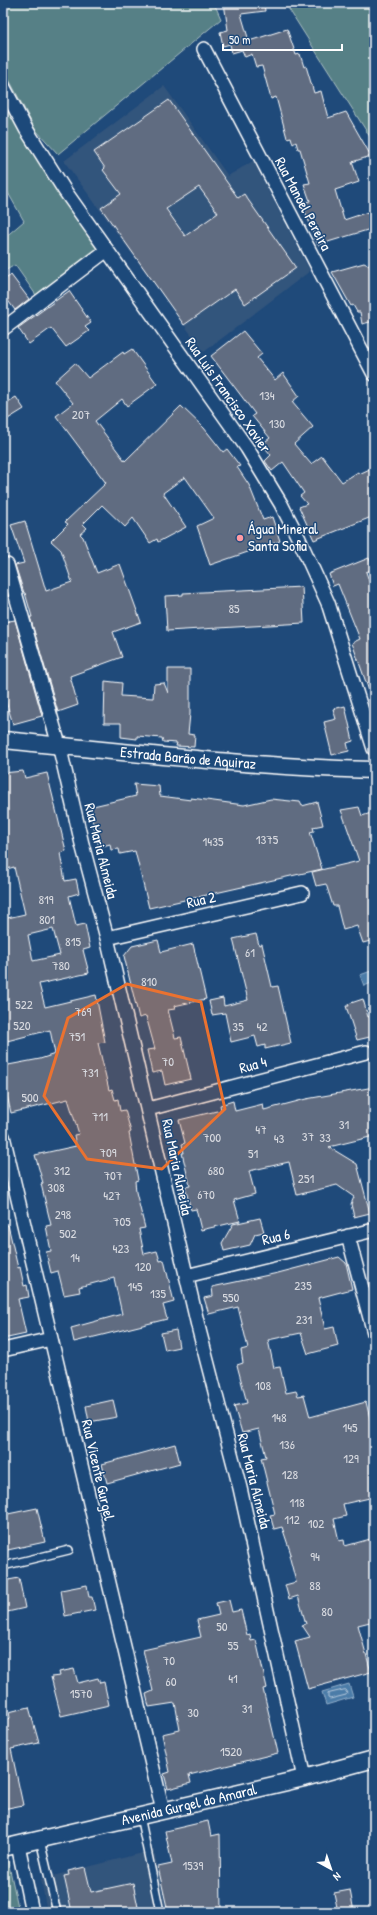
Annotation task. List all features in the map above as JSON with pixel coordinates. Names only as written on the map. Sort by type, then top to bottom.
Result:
[{"type":"street","name":"Rua Manoel Pereira","points":[[204,48],[374,374]]},
{"type":"street","name":"Rua Luís Francisco Xavier","points":[[3,86],[26,129],[65,191],[247,448],[281,504],[302,545],[328,603],[374,749]]},
{"type":"street","points":[[3,329],[107,250]]},
{"type":"street","name":"Rua Maria Almeida","points":[[7,566],[59,745],[82,844],[107,938],[186,1276],[240,1488],[304,1778]]},
{"type":"street","name":"Estrada Barão de Aquiraz","points":[[3,740],[198,759],[323,769],[374,770]]},
{"type":"street","name":"Rua 2","points":[[107,938],[302,893]]},
{"type":"street","name":"Rua 4","points":[[148,1109],[366,1052]]},
{"type":"street","name":"Rua Vicente Gurgel","points":[[3,1136],[5,1156],[51,1339],[163,1811]]},
{"type":"street","name":"Rua 6","points":[[186,1276],[374,1230]]},
{"type":"street","points":[[348,1236],[374,1333]]},
{"type":"street","points":[[3,1350],[51,1339]]},
{"type":"street","name":"Avenida Gurgel do Amaral","points":[[11,1847],[304,1778],[374,1759]]},
{"type":"street","points":[[11,1847],[32,1912]]},
{"type":"lane","points":[[3,1566],[69,1550]]},
{"type":"lane","points":[[140,1816],[160,1912]]},
{"type":"lane","points":[[40,1840],[57,1912]]},
{"type":"highlighted area","points":[[127,984],[201,1002],[225,1109],[162,1169],[87,1159],[44,1096],[68,1018]]},
{"type":"shaded area","points":[[164,86],[228,176],[253,161],[310,271],[204,352],[64,161]]},
{"type":"shaded area","points":[[154,1850],[167,1912],[47,1912],[41,1879]]},
{"type":"green space","points":[[3,3],[214,3],[221,19],[58,154],[35,129],[3,68]]},
{"type":"green space","points":[[285,3],[374,3],[374,143]]},
{"type":"green space","points":[[3,99],[101,249],[36,295],[15,265],[3,272],[3,239],[24,221],[3,184]]},
{"type":"green space","points":[[8,1861],[18,1907],[3,1911],[3,1862]]},
{"type":"water","points":[[374,970],[374,982],[364,986],[360,975]]},
{"type":"water","points":[[349,1684],[353,1697],[326,1705],[322,1692]]},
{"type":"building","points":[[224,3],[264,3],[265,11],[241,14],[249,41],[287,29],[296,55],[300,54],[304,67],[306,66],[314,93],[321,91],[328,118],[346,112],[371,156],[352,162],[359,182],[335,190],[344,220],[374,210],[374,228],[318,245],[302,203],[310,201],[304,184],[310,183],[300,149],[298,149],[296,142],[293,144],[291,137],[287,138],[276,97],[271,99],[262,66],[256,67],[252,54],[245,57],[242,50],[232,53],[230,44],[223,46],[220,32],[228,30]]},
{"type":"building","points":[[169,100],[238,198],[244,194],[296,268],[245,304],[235,289],[184,325],[101,208],[121,194],[103,170],[105,168],[94,152]],"holes":[[[199,187],[218,213],[185,236],[166,209]]]},
{"type":"building","points":[[364,263],[374,268],[374,321],[362,324],[360,312],[357,312],[353,305],[351,306],[332,272]]},
{"type":"building","points":[[11,275],[29,299],[15,310],[3,294],[3,281]]},
{"type":"building","points":[[69,291],[91,323],[85,327],[89,331],[66,347],[51,328],[29,344],[18,328]]},
{"type":"building","points":[[243,331],[262,354],[257,358],[275,380],[283,373],[299,396],[292,402],[313,427],[294,444],[311,464],[322,456],[342,482],[358,472],[359,474],[374,467],[374,516],[314,540],[299,507],[307,504],[300,496],[304,493],[283,462],[272,471],[265,461],[271,455],[262,444],[270,438],[252,416],[255,414],[211,356]]},
{"type":"building","points":[[132,349],[157,384],[127,406],[122,399],[95,421],[125,461],[181,406],[204,428],[223,452],[227,449],[240,466],[237,467],[249,485],[263,520],[272,517],[280,541],[210,565],[197,526],[214,518],[185,477],[163,493],[186,527],[158,542],[157,539],[150,543],[133,518],[125,527],[102,505],[83,524],[87,528],[80,534],[83,537],[97,573],[120,564],[141,622],[113,632],[122,657],[70,676],[78,705],[58,712],[30,617],[32,617],[25,593],[15,565],[24,563],[11,525],[25,521],[46,591],[72,582],[61,550],[51,541],[68,524],[65,522],[106,483],[56,416],[73,403],[55,381],[75,363],[88,378],[123,352],[124,354]]},
{"type":"building","points":[[16,397],[24,409],[3,422],[3,405]]},
{"type":"building","points":[[369,558],[373,569],[366,572],[374,595],[374,699],[372,699],[352,643],[360,639],[338,584],[333,586],[329,574]]},
{"type":"building","points":[[3,580],[8,598],[3,600]]},
{"type":"building","points":[[302,587],[304,623],[167,631],[165,596],[183,595],[183,593]]},
{"type":"building","points":[[15,620],[42,716],[13,724],[3,692],[3,622]]},
{"type":"building","points":[[168,669],[190,669],[190,714],[188,734],[195,735],[194,747],[176,746],[177,743],[163,742],[162,738],[137,736],[137,739],[121,737],[121,723],[104,723],[105,681],[122,683],[121,696],[153,698],[154,684],[164,683],[168,693]]},
{"type":"building","points":[[345,706],[353,741],[347,743],[349,751],[332,755],[324,722],[336,719],[333,709]]},
{"type":"building","points":[[23,771],[25,778],[47,773],[66,851],[60,853],[65,881],[76,879],[79,893],[69,896],[76,926],[85,924],[90,948],[83,950],[89,973],[39,984],[45,1007],[96,995],[105,1042],[98,1043],[109,1090],[112,1089],[115,1100],[118,1099],[120,1111],[125,1110],[131,1132],[129,1133],[138,1180],[135,1181],[136,1192],[145,1228],[139,1229],[144,1254],[157,1251],[160,1261],[164,1260],[174,1302],[163,1305],[167,1319],[74,1342],[71,1328],[122,1314],[114,1278],[79,1287],[80,1292],[64,1295],[58,1271],[51,1273],[46,1252],[51,1251],[46,1226],[51,1225],[41,1184],[43,1183],[35,1155],[76,1146],[74,1135],[79,1134],[68,1099],[11,1113],[3,1077],[3,1066],[40,1059],[55,1054],[50,1030],[3,1042],[3,919],[25,914],[14,867],[3,870],[3,773]],"holes":[[[53,929],[60,955],[33,961],[28,935]]]},
{"type":"building","points":[[134,784],[159,786],[160,796],[191,800],[191,798],[244,805],[271,799],[300,802],[302,806],[317,802],[323,825],[313,827],[314,831],[310,832],[322,869],[149,908],[135,851],[120,854],[119,849],[111,850],[110,844],[99,847],[89,807],[136,796]]},
{"type":"building","points":[[359,807],[362,816],[374,812],[374,940],[363,943],[357,926],[343,930],[337,906],[333,906],[326,884],[316,886],[312,872],[359,861],[341,810]]},
{"type":"building","points":[[256,934],[259,945],[262,944],[272,987],[278,986],[291,1043],[265,1049],[265,1045],[258,1047],[255,1036],[231,1042],[225,1013],[212,1015],[209,1001],[223,998],[224,1006],[248,1000],[233,939]]},
{"type":"building","points":[[158,940],[161,952],[193,944],[206,999],[174,1006],[175,1009],[168,1010],[175,1038],[181,1037],[191,1079],[165,1085],[162,1071],[152,1073],[147,1050],[155,1049],[146,1016],[139,1018],[124,956],[132,946]]},
{"type":"building","points":[[363,999],[368,1017],[374,1015],[374,1036],[357,1040],[346,1006]]},
{"type":"building","points":[[374,1087],[374,1136],[329,1147],[357,1164],[370,1213],[354,1217],[351,1204],[354,1197],[337,1185],[297,1195],[289,1162],[249,1171],[255,1194],[234,1200],[240,1221],[201,1230],[196,1209],[191,1210],[185,1187],[190,1186],[182,1153],[184,1153],[182,1144],[185,1143],[179,1120],[221,1110],[220,1105],[233,1101],[235,1111],[263,1104],[264,1110],[306,1099]]},
{"type":"building","points":[[260,1218],[264,1232],[255,1234],[250,1245],[224,1251],[222,1243],[233,1224]]},
{"type":"building","points":[[8,1225],[18,1268],[20,1267],[24,1286],[27,1285],[29,1297],[18,1299],[26,1334],[3,1339],[3,1226]]},
{"type":"building","points":[[339,1257],[346,1263],[352,1289],[318,1298],[325,1329],[334,1327],[338,1346],[308,1354],[301,1333],[268,1340],[274,1368],[280,1367],[286,1393],[296,1391],[298,1396],[304,1395],[310,1417],[366,1402],[374,1435],[374,1497],[343,1504],[346,1516],[334,1519],[339,1541],[344,1540],[345,1546],[374,1538],[374,1621],[358,1625],[371,1672],[308,1689],[295,1641],[310,1637],[302,1625],[306,1624],[298,1596],[289,1599],[285,1585],[296,1582],[289,1555],[291,1554],[282,1527],[274,1529],[270,1515],[275,1514],[261,1458],[266,1457],[259,1429],[242,1433],[234,1406],[247,1403],[237,1365],[243,1363],[241,1350],[248,1348],[238,1307],[209,1314],[204,1298],[213,1296],[212,1287],[278,1273]]},
{"type":"building","points":[[176,1330],[179,1347],[165,1350],[161,1333]]},
{"type":"building","points":[[113,1400],[117,1417],[89,1422],[86,1406]]},
{"type":"building","points":[[175,1444],[180,1463],[107,1483],[102,1464]]},
{"type":"building","points":[[37,1508],[45,1542],[3,1551],[3,1515]]},
{"type":"building","points":[[19,1578],[25,1608],[3,1613],[3,1581]]},
{"type":"building","points":[[87,1585],[89,1597],[92,1597],[95,1610],[65,1616],[61,1590]]},
{"type":"building","points":[[229,1600],[232,1612],[241,1610],[247,1635],[250,1634],[251,1641],[256,1640],[267,1688],[263,1689],[278,1753],[189,1775],[191,1783],[168,1789],[164,1774],[170,1772],[162,1734],[180,1730],[175,1703],[149,1707],[146,1694],[153,1691],[143,1650],[201,1637],[197,1620],[219,1615],[216,1603]]},
{"type":"building","points":[[74,1669],[78,1683],[98,1678],[100,1683],[104,1682],[109,1705],[61,1716],[51,1677],[60,1676],[59,1672]]},
{"type":"building","points":[[29,1707],[39,1743],[11,1749],[23,1805],[3,1809],[3,1720],[10,1718],[9,1712]]},
{"type":"building","points":[[208,1821],[211,1836],[220,1834],[221,1912],[168,1912],[158,1867],[172,1864],[165,1831]]},
{"type":"building","points":[[85,1867],[91,1892],[133,1883],[139,1912],[72,1912],[64,1876],[69,1875],[68,1871]]},
{"type":"building","points":[[350,1890],[354,1912],[338,1912],[334,1893]]},
{"type":"place","name":"Água Mineral Santa Sofia","points":[[240,538]]}]
